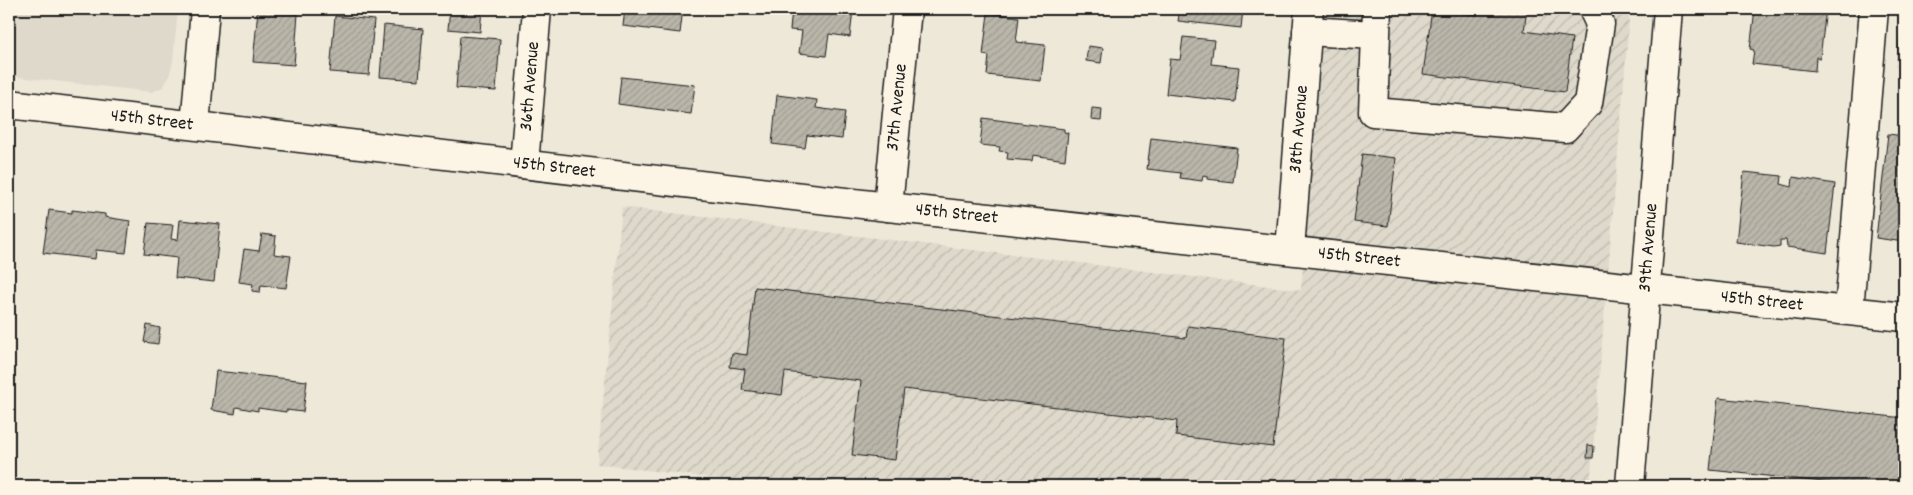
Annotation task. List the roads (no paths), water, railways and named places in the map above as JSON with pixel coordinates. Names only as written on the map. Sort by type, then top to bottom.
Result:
[{"type":"street","points":[[196,125],[205,9]]},
{"type":"street","name":"36th Avenue","points":[[524,164],[537,9]]},
{"type":"street","name":"37th Avenue","points":[[888,207],[906,9]]},
{"type":"street","points":[[1377,9],[1373,112],[1565,128],[1588,103],[1600,24],[1593,9]]},
{"type":"street","name":"39th Avenue","points":[[1630,486],[1668,9]]},
{"type":"street","points":[[1849,310],[1874,9]]},
{"type":"street","points":[[1308,20],[1375,35]]},
{"type":"street","name":"38th Avenue","points":[[1290,249],[1308,20]]},
{"type":"street","name":"45th Street","points":[[9,104],[888,207],[1646,287],[1904,317]]}]
